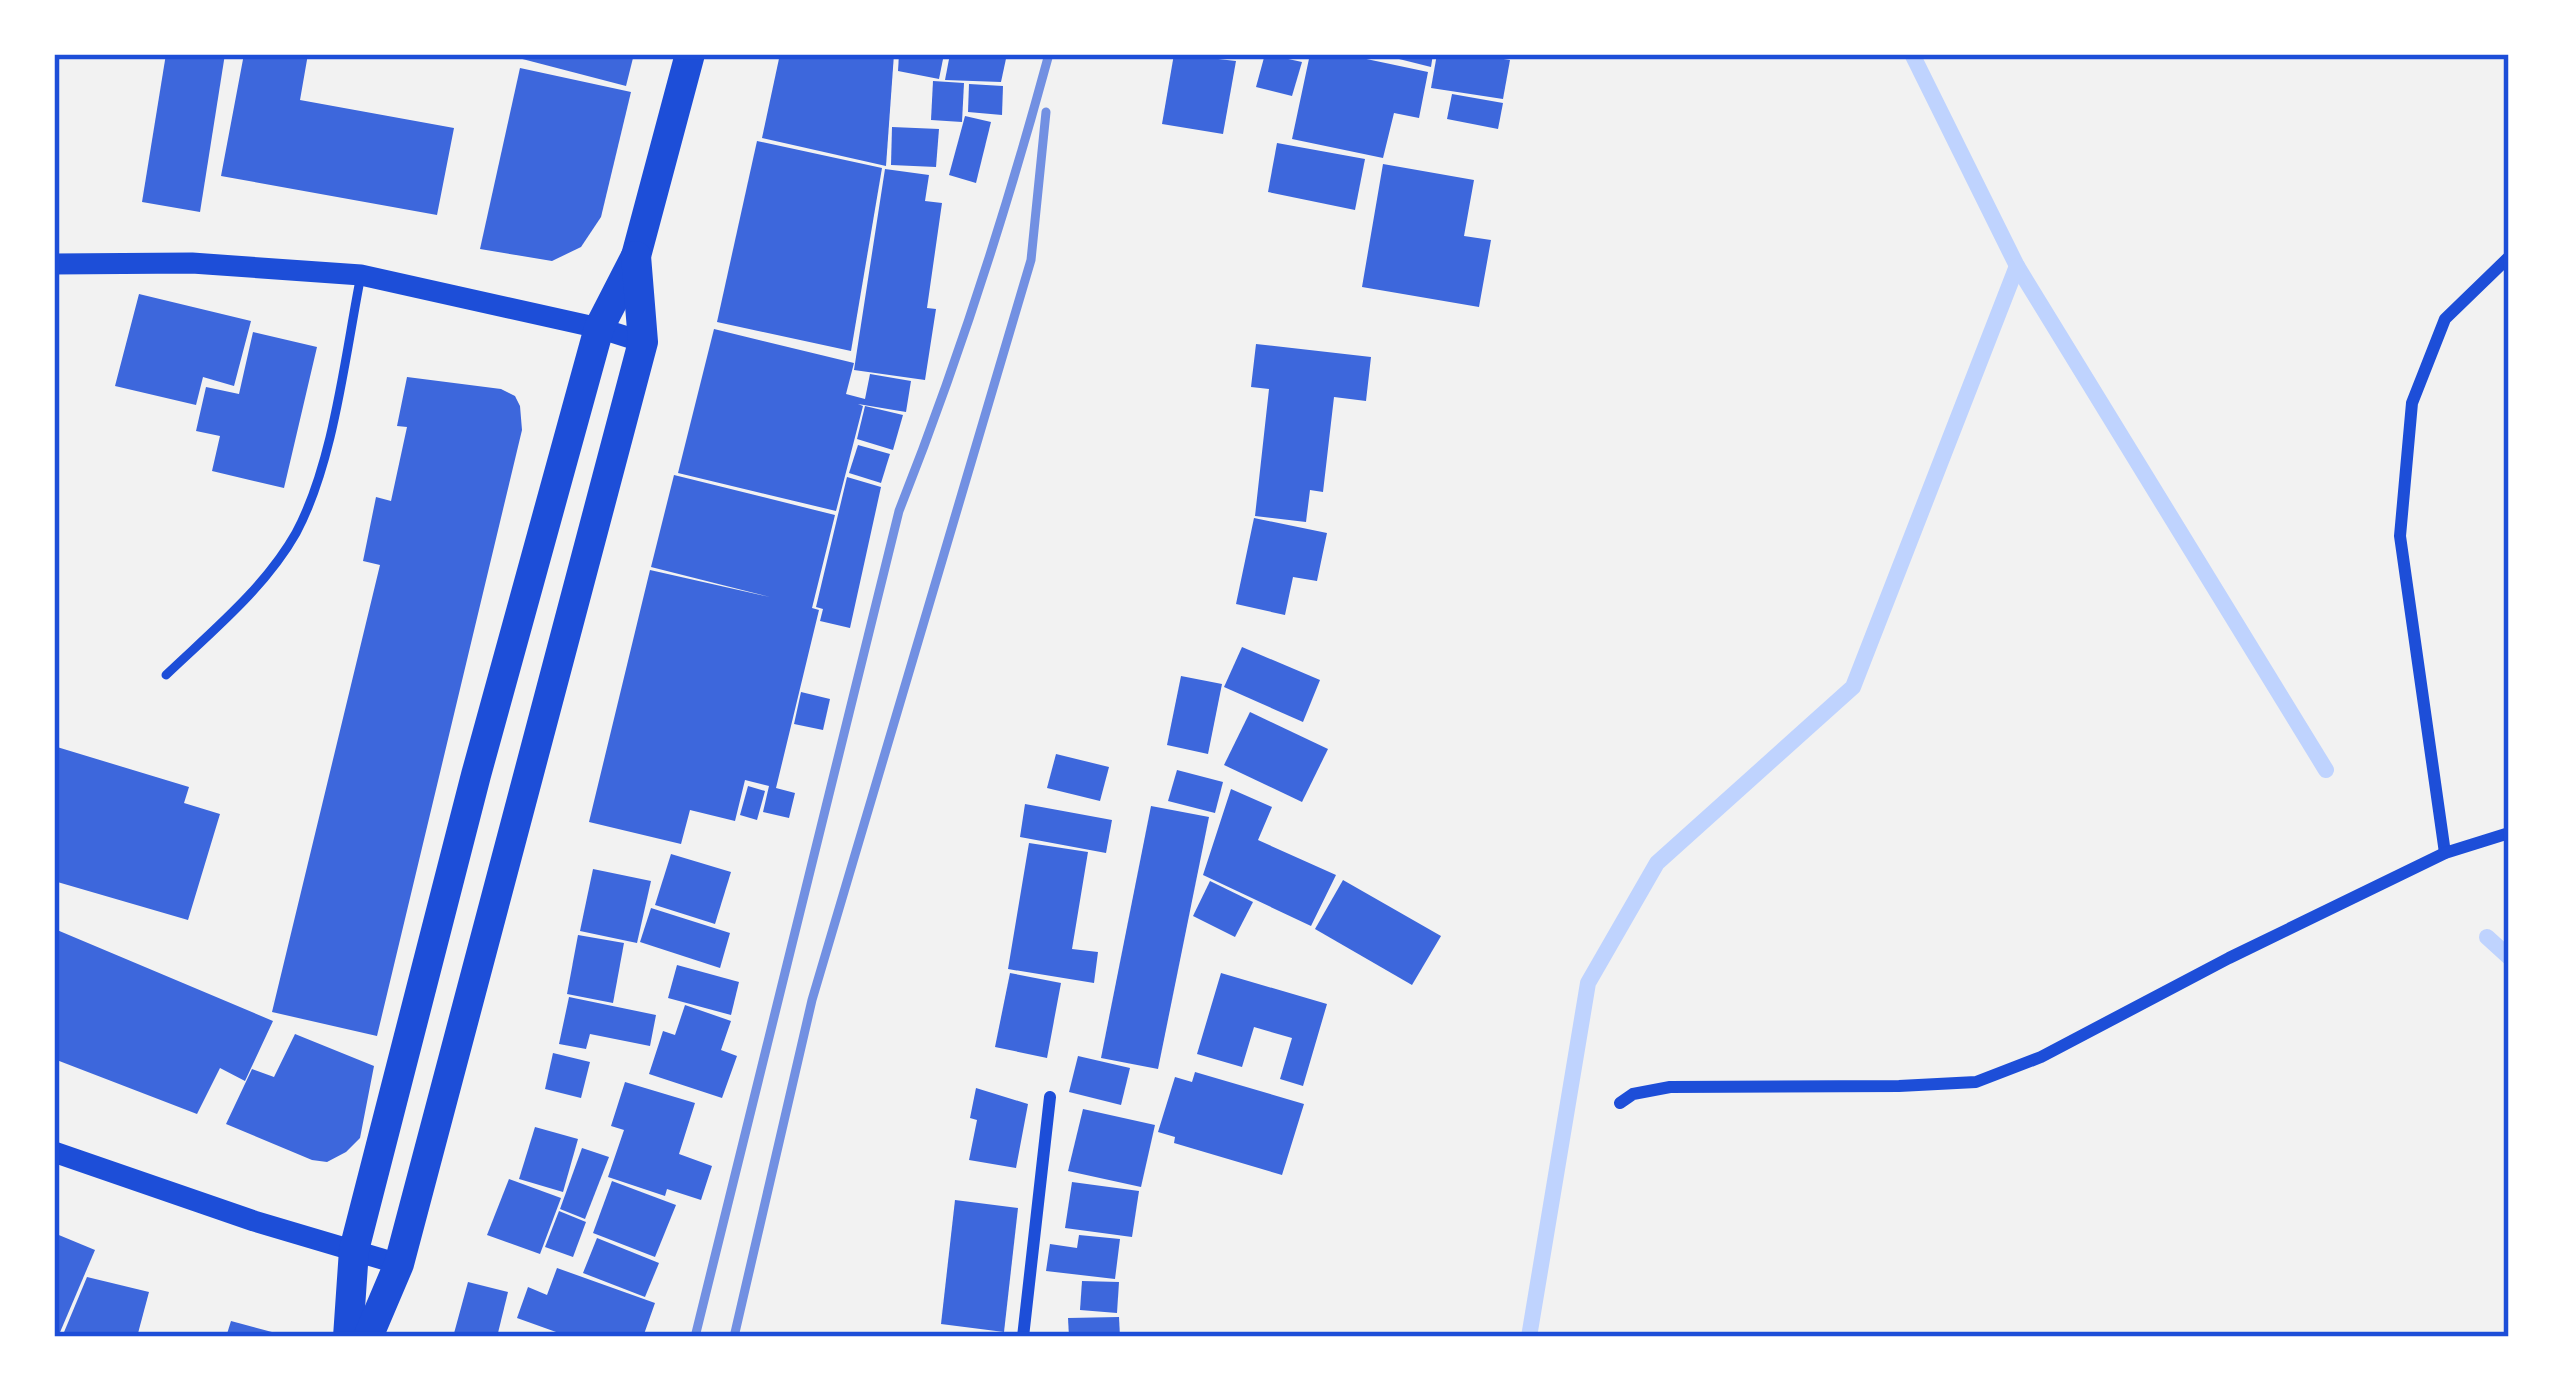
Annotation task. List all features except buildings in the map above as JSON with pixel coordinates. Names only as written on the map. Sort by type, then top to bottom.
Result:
[{"type":"main road","points":[[348,1337],[354,1250],[476,775],[599,328],[636,256],[690,54]]},
{"type":"main road","points":[[368,1337],[399,1264],[643,342],[636,256]]},
{"type":"street","points":[[2445,853],[2400,536],[2412,403],[2444,319],[2509,257]]},
{"type":"street","points":[[54,264],[192,263],[362,275],[643,342]]},
{"type":"street","points":[[1620,1103],[1633,1094],[1670,1087],[1976,1082],[2041,1057],[2229,958],[2445,853],[2509,833]]},
{"type":"street","points":[[1023,1337],[1050,1097]]},
{"type":"street","points":[[54,1152],[254,1221],[399,1264]]},
{"type":"lane","points":[[166,675],[240,603],[294,536],[317,487],[362,275]]},
{"type":"waterway","points":[[1912,54],[2017,266],[2326,770]]},
{"type":"waterway","points":[[1529,1337],[1588,983],[1657,863],[1853,687],[2017,266]]},
{"type":"waterway","points":[[2487,937],[2509,957]]},
{"type":"railway","points":[[695,1337],[899,511],[980,285],[1049,54]]},
{"type":"railway","points":[[734,1337],[812,1000],[1031,260],[1046,112]]}]
